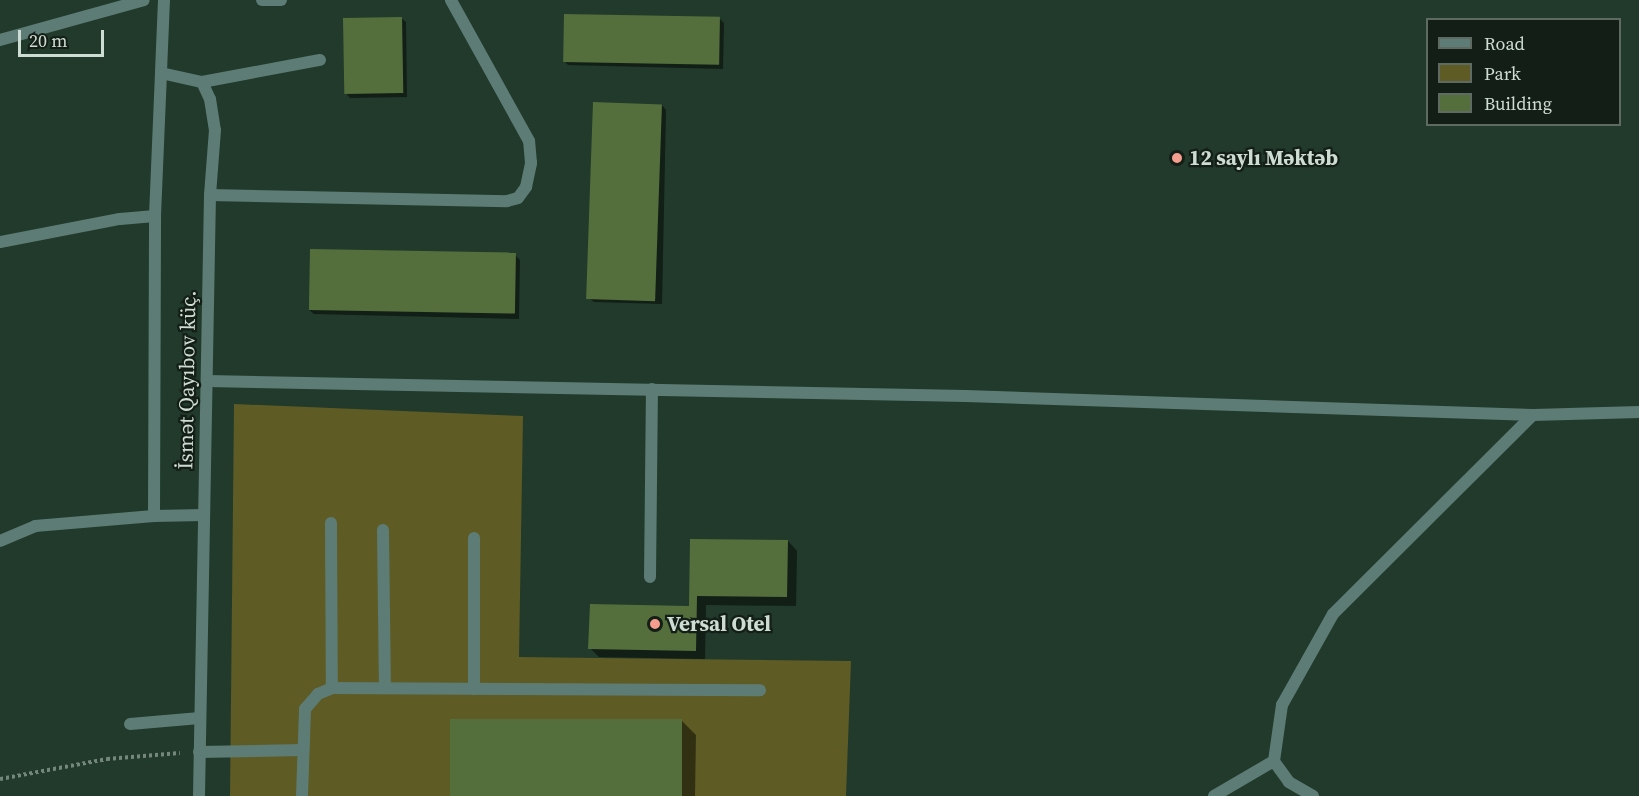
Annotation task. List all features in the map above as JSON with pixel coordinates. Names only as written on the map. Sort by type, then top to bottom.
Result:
[{"type":"street","points":[[0,40],[144,0]]},
{"type":"street","points":[[154,516],[155,216],[164,0]]},
{"type":"street","points":[[262,0],[281,0]]},
{"type":"street","points":[[210,195],[507,201],[518,198],[526,187],[531,163],[529,141],[451,0]]},
{"type":"street","points":[[161,73],[202,82],[320,60]]},
{"type":"street","name":"İsmət Qayıbov küç.","points":[[199,796],[210,195],[215,130],[210,99],[202,82]]},
{"type":"street","points":[[0,242],[120,219],[155,216]]},
{"type":"street","points":[[207,381],[966,396],[1533,415],[1639,412]]},
{"type":"street","points":[[650,577],[652,389]]},
{"type":"street","points":[[1314,796],[1289,782],[1274,762],[1282,705],[1333,614],[1533,415]]},
{"type":"street","points":[[0,541],[36,526],[154,516],[204,515]]},
{"type":"street","points":[[331,523],[332,688]]},
{"type":"street","points":[[383,530],[385,688]]},
{"type":"street","points":[[474,538],[474,689]]},
{"type":"street","points":[[302,796],[305,709],[318,694],[332,688],[760,690]]},
{"type":"street","points":[[130,724],[200,718]]},
{"type":"street","points":[[199,752],[303,750]]},
{"type":"street","points":[[1214,796],[1274,762]]},
{"type":"path","points":[[0,779],[107,759],[199,752]]},
{"type":"green space","points":[[234,404],[523,416],[519,657],[851,661],[846,796],[230,796]]},
{"type":"building","points":[[564,14],[720,17],[719,65],[563,62]]},
{"type":"building","points":[[402,17],[403,93],[344,94],[343,18]]},
{"type":"building","points":[[593,102],[662,104],[655,301],[586,299]]},
{"type":"building","points":[[310,249],[516,253],[515,314],[309,310]]},
{"type":"building","points":[[690,539],[788,540],[787,597],[697,596],[696,651],[588,649],[590,604],[689,606]]},
{"type":"building","points":[[450,719],[682,719],[682,796],[450,796]]},
{"type":"place","name":"12 saylı Məktəb","points":[[1177,158]]},
{"type":"place","name":"Versal Otel","points":[[655,624]]}]
